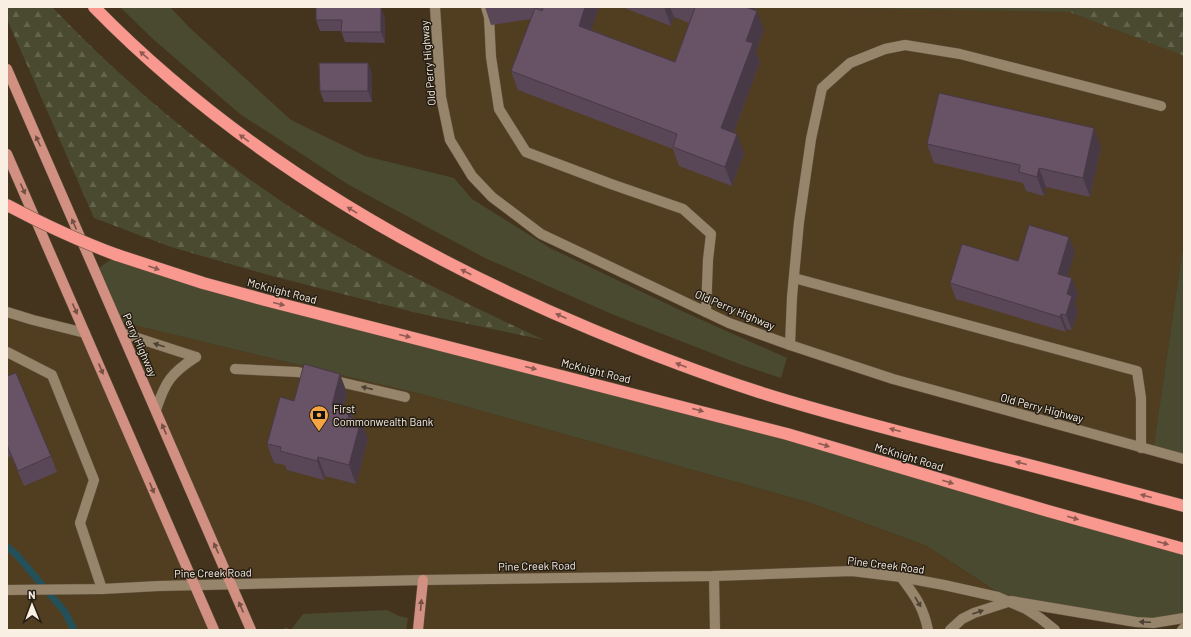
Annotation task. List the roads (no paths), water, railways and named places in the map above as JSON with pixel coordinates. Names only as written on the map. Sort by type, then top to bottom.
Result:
[{"type":"highway","name":"McKnight Road","points":[[94,7],[143,54],[188,93],[236,132],[286,168],[386,230],[501,290],[638,348],[699,372],[765,394],[827,413],[1184,506]]},
{"type":"highway","name":"McKnight Road","points":[[7,205],[52,229],[117,255],[196,281],[787,434],[1048,511],[1184,549]]},
{"type":"main road","name":"Perry Highway","points":[[7,69],[251,630]]},
{"type":"main road","points":[[7,154],[214,630]]},
{"type":"main road","points":[[418,630],[423,580]]},
{"type":"street","name":"Old Perry Highway","points":[[435,7],[441,97],[450,140],[472,176],[492,197],[541,234],[729,323],[790,345],[893,379],[1184,460]]},
{"type":"street","points":[[486,7],[489,17],[491,57],[499,109],[526,152],[683,209],[689,214],[711,234],[708,260],[706,312]]},
{"type":"street","points":[[790,345],[799,222],[811,139],[822,88],[850,63],[885,49],[905,45],[960,54],[1161,106]]},
{"type":"street","points":[[794,278],[1137,371],[1141,398],[1141,448]]},
{"type":"street","points":[[7,312],[85,333]]},
{"type":"street","points":[[122,333],[196,357],[175,372],[168,381],[162,391],[156,410]]},
{"type":"street","points":[[7,352],[52,375],[94,480],[80,523],[102,589]]},
{"type":"street","points":[[235,369],[298,372],[405,397]]},
{"type":"street","name":"Pine Creek Road","points":[[7,590],[91,590],[159,586],[423,580],[714,576],[852,571],[900,577],[982,592],[1011,601],[1031,612],[1055,630]]},
{"type":"street","points":[[714,576],[715,630]]},
{"type":"street","points":[[900,577],[918,600],[924,611],[928,630]]},
{"type":"street","points":[[950,630],[962,619],[974,613],[1011,601],[1136,622],[1153,622],[1184,618]]},
{"type":"waterway","points":[[7,547],[16,554],[65,612],[74,630]]},
{"type":"place","name":"First Commonwealth Bank","points":[[319,432]]}]
